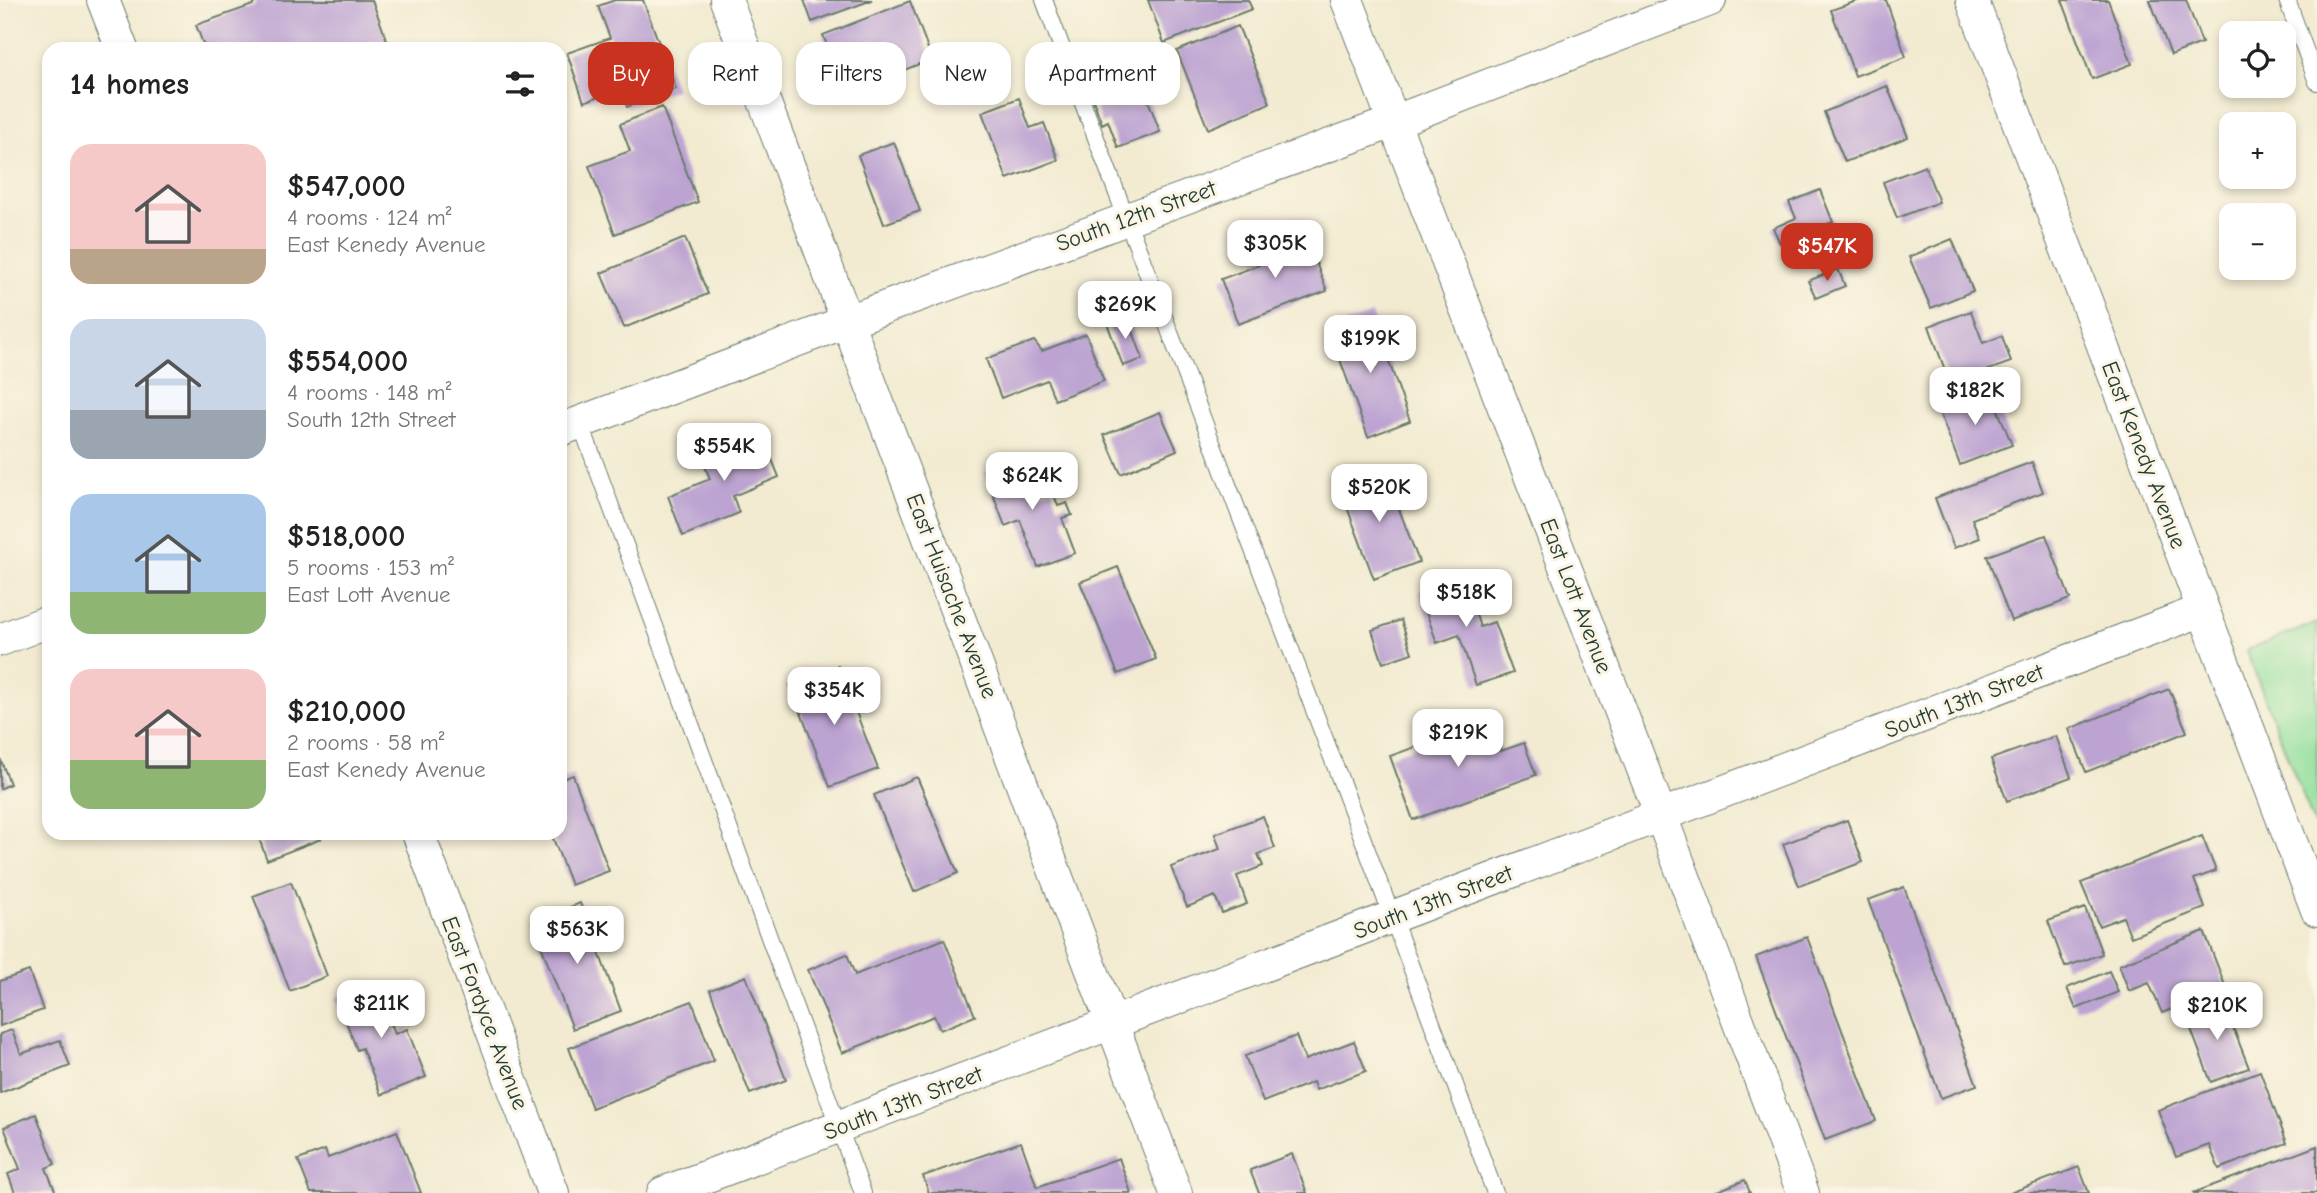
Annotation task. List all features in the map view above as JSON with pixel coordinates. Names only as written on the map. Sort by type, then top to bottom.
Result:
[{"type":"street","points":[[103,0],[119,42]]},
{"type":"street","name":"East Huisache Avenue","points":[[726,0],[1176,1193]]},
{"type":"street","name":"East Lott Avenue","points":[[1347,0],[1803,1193]]},
{"type":"street","name":"South 12th Street","points":[[570,426],[848,321],[1393,122],[1710,0]]},
{"type":"street","name":"East Kenedy Avenue","points":[[1972,0],[2317,910]]},
{"type":"street","name":"South 13th Street","points":[[663,1193],[2203,610]]},
{"type":"street","points":[[0,640],[42,624]]},
{"type":"street","name":"East Fordyce Avenue","points":[[421,840],[553,1193]]},
{"type":"lane","points":[[1044,0],[1394,917],[1495,1193]]},
{"type":"lane","points":[[2287,0],[2317,82]]},
{"type":"lane","points":[[570,426],[863,1193]]},
{"type":"green space","points":[[2317,623],[2317,832],[2246,650]]},
{"type":"building","points":[[257,0],[372,0],[387,42],[202,42],[196,25],[253,5]]},
{"type":"building","points":[[615,0],[643,0],[659,42],[599,42],[610,38],[598,6]]},
{"type":"building","points":[[804,0],[872,0],[812,22]]},
{"type":"building","points":[[1148,0],[1248,0],[1252,9],[1167,42],[1164,42]]},
{"type":"building","points":[[1860,0],[1886,0],[1906,57],[1855,76],[1831,10]]},
{"type":"building","points":[[2062,0],[2108,0],[2132,64],[2092,79]]},
{"type":"building","points":[[2150,0],[2186,0],[2202,43],[2171,55]]},
{"type":"building","points":[[910,1],[926,42],[920,42],[920,64],[906,69],[906,42],[826,42],[823,35]]},
{"type":"building","points":[[1238,26],[1270,103],[1208,129],[1180,59],[1180,50]]},
{"type":"building","points":[[588,46],[588,101],[584,102],[567,53]]},
{"type":"building","points":[[1887,86],[1908,137],[1845,162],[1824,112]]},
{"type":"building","points":[[1019,98],[1030,128],[1044,123],[1058,160],[1007,179],[982,112],[1000,105],[1011,105],[1011,101]]},
{"type":"building","points":[[1095,105],[1150,105],[1160,132],[1118,148],[1108,121],[1102,124]]},
{"type":"building","points":[[662,107],[698,202],[615,234],[589,166],[630,151],[620,124]]},
{"type":"building","points":[[894,142],[920,211],[884,224],[858,155]]},
{"type":"building","points":[[1925,166],[1939,202],[1897,218],[1883,182]]},
{"type":"building","points":[[1820,190],[1833,222],[1780,243],[1773,228],[1796,218],[1789,202]]},
{"type":"building","points":[[1305,234],[1327,291],[1238,324],[1221,279],[1259,265],[1254,253]]},
{"type":"building","points":[[685,238],[708,294],[624,328],[601,273]]},
{"type":"building","points":[[1952,239],[1973,291],[1931,308],[1909,257]]},
{"type":"building","points":[[1838,269],[1845,286],[1816,298],[1808,281]]},
{"type":"building","points":[[1971,311],[1983,343],[2002,336],[2011,362],[1950,384],[1929,326]]},
{"type":"building","points":[[1372,314],[1410,421],[1368,437],[1329,329]]},
{"type":"building","points":[[1127,315],[1143,359],[1123,366],[1107,323]]},
{"type":"building","points":[[1086,334],[1104,381],[1055,400],[1047,380],[1001,398],[986,359],[1034,341],[1042,351]]},
{"type":"building","points":[[1989,388],[2012,445],[1960,465],[1938,409]]},
{"type":"building","points":[[1160,412],[1177,450],[1121,474],[1104,435]]},
{"type":"building","points":[[761,432],[779,477],[733,496],[739,513],[683,536],[668,496],[710,479],[701,456]]},
{"type":"building","points":[[1023,459],[1037,495],[1052,489],[1058,506],[1067,503],[1072,515],[1062,518],[1075,553],[1038,567],[1020,520],[1005,526],[985,473]]},
{"type":"building","points":[[2032,462],[2043,492],[1972,519],[1980,538],[1954,548],[1935,498]]},
{"type":"building","points":[[1384,469],[1419,562],[1374,579],[1339,486]]},
{"type":"building","points":[[2046,535],[2070,599],[2011,621],[1987,556]]},
{"type":"building","points":[[1118,567],[1156,659],[1118,674],[1080,582]]},
{"type":"building","points":[[1463,576],[1480,627],[1494,622],[1513,673],[1476,685],[1459,635],[1437,643],[1419,592]]},
{"type":"building","points":[[1401,620],[1412,653],[1383,663],[1372,630]]},
{"type":"building","points":[[838,666],[878,769],[830,787],[790,685]]},
{"type":"building","points":[[2169,689],[2187,732],[2086,772],[2069,729]]},
{"type":"building","points":[[1490,720],[1501,751],[1524,743],[1536,775],[1413,820],[1390,756]]},
{"type":"building","points":[[2056,736],[2071,777],[2007,801],[1991,759]]},
{"type":"building","points":[[0,758],[10,784],[0,789]]},
{"type":"building","points":[[573,775],[609,871],[571,885],[554,840],[567,840],[567,777]]},
{"type":"building","points":[[917,777],[958,873],[914,892],[874,795]]},
{"type":"building","points":[[1263,816],[1275,848],[1258,854],[1263,866],[1237,876],[1247,904],[1222,913],[1215,896],[1187,907],[1171,867],[1220,849],[1215,834]]},
{"type":"building","points":[[1847,820],[1863,862],[1799,886],[1783,844]]},
{"type":"building","points":[[2202,836],[2216,871],[2194,879],[2205,908],[2131,937],[2123,917],[2099,926],[2081,883]]},
{"type":"building","points":[[260,840],[318,840],[267,860]]},
{"type":"building","points":[[291,882],[327,976],[290,991],[253,896]]},
{"type":"building","points":[[1904,887],[1977,1085],[1941,1098],[1868,900]]},
{"type":"building","points":[[580,903],[621,1011],[573,1029],[532,922]]},
{"type":"building","points":[[2085,908],[2102,954],[2065,967],[2048,921]]},
{"type":"building","points":[[2204,931],[2226,988],[2162,1013],[2149,983],[2129,991],[2119,965]]},
{"type":"building","points":[[1807,937],[1876,1121],[1825,1140],[1756,957]]},
{"type":"building","points":[[944,939],[975,1016],[940,1030],[934,1016],[842,1053],[808,970],[847,954],[855,975]]},
{"type":"building","points":[[29,971],[43,1010],[0,1026],[0,981]]},
{"type":"building","points":[[2109,971],[2118,992],[2076,1009],[2067,988]]},
{"type":"building","points":[[746,976],[786,1080],[750,1094],[710,990]]},
{"type":"building","points":[[376,983],[395,1034],[407,1029],[426,1077],[381,1095],[362,1048],[357,1050],[337,998]]},
{"type":"building","points":[[692,1001],[714,1061],[592,1108],[569,1048]]},
{"type":"building","points":[[2223,1002],[2249,1068],[2211,1082],[2186,1016]]},
{"type":"building","points":[[12,1030],[21,1054],[60,1040],[70,1066],[0,1093],[0,1034]]},
{"type":"building","points":[[1296,1036],[1305,1060],[1354,1041],[1366,1071],[1316,1090],[1313,1082],[1263,1102],[1245,1056]]},
{"type":"building","points":[[2260,1071],[2287,1143],[2219,1169],[2209,1145],[2176,1157],[2158,1110]]},
{"type":"building","points":[[36,1114],[55,1164],[46,1168],[56,1193],[15,1193],[8,1174],[20,1169],[4,1127]]},
{"type":"building","points":[[397,1131],[421,1193],[311,1193],[298,1160],[325,1150],[328,1158]]},
{"type":"building","points":[[1021,1142],[1037,1187],[1119,1158],[1131,1193],[929,1193],[923,1176]]},
{"type":"building","points":[[2317,1146],[2317,1193],[2193,1193]]},
{"type":"building","points":[[1292,1154],[1307,1193],[1259,1193],[1250,1170]]},
{"type":"building","points":[[2079,1167],[2089,1193],[2010,1193]]},
{"type":"building","points":[[1745,1180],[1750,1193],[1712,1193]]}]
